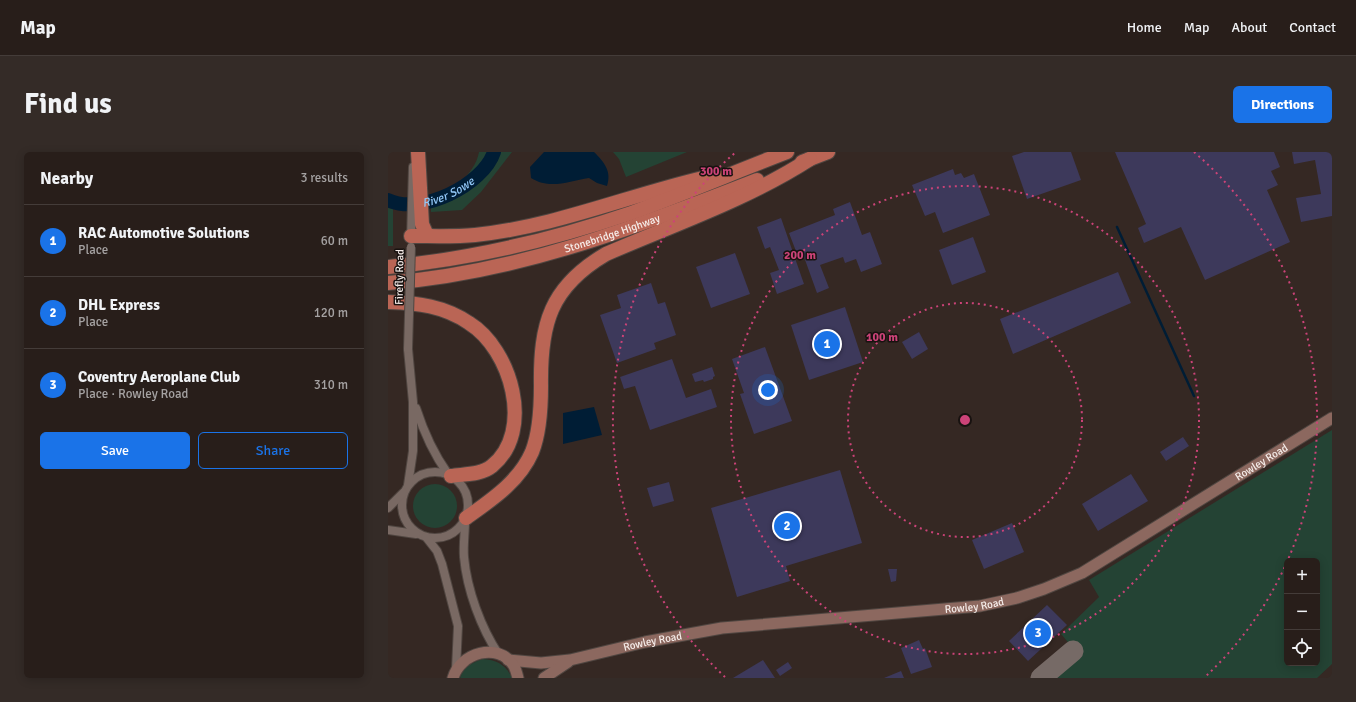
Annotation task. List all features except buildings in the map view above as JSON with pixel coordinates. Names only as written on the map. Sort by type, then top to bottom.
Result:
[{"type":"highway","points":[[418,152],[414,233],[430,236],[476,235],[522,227],[685,182],[749,167]]},
{"type":"highway","name":"Stonebridge Highway","points":[[388,267],[425,263],[542,240],[631,212],[787,152]]},
{"type":"highway","name":"Stonebridge Highway","points":[[388,283],[436,278],[489,268],[536,258],[597,240],[828,152]]},
{"type":"highway","points":[[465,519],[506,488],[519,473],[532,452],[537,435],[540,414],[543,337],[549,315],[558,296],[567,283],[588,264],[606,254],[725,204],[781,178],[810,159]]},
{"type":"highway","points":[[388,302],[433,305],[470,323],[485,336],[500,356],[509,375],[515,416],[511,439],[504,453],[491,467],[472,473],[449,475]]},
{"type":"street","points":[[414,152],[416,174]]},
{"type":"street","name":"Firefly Road","points":[[408,485],[413,451],[413,402],[408,349],[414,233]]},
{"type":"street","name":"Firefly Road","points":[[413,402],[434,455],[449,475]]},
{"type":"street","name":"Rowley Road","points":[[454,674],[464,660],[482,652],[541,663],[570,660],[652,641],[722,628],[824,618],[957,609],[1017,598],[1065,581],[1088,569],[1332,418]]},
{"type":"street","points":[[417,534],[407,524],[402,511],[404,493],[408,485],[422,474],[439,472],[449,475],[464,489],[468,498],[465,519],[464,558],[484,631],[503,657],[514,666],[518,678]]},
{"type":"street","points":[[388,508],[404,493]]},
{"type":"street","points":[[388,530],[439,538],[452,534],[465,519]]},
{"type":"street","points":[[426,537],[438,551],[457,621],[458,643],[454,674]]},
{"type":"street","name":"Rowley Road","points":[[544,678],[570,660]]},
{"type":"green space","points":[[479,152],[512,152],[481,192],[462,210],[431,212],[431,205],[446,195],[467,176],[477,160]]},
{"type":"green space","points":[[613,152],[687,152],[626,177],[619,159]]},
{"type":"green space","points":[[388,208],[393,209],[393,246],[388,246]]},
{"type":"green space","points":[[1332,430],[1332,664],[1317,678],[1050,678],[1078,654],[1061,634],[1099,597],[1089,580]]},
{"type":"green space","points":[[439,484],[444,485],[451,490],[456,497],[456,515],[451,522],[444,527],[431,528],[426,527],[419,522],[414,515],[413,502],[414,497],[419,490],[426,485]]},
{"type":"green space","points":[[483,659],[497,662],[510,673],[512,678],[460,678],[463,671],[469,666]]},
{"type":"water","points":[[544,152],[594,152],[604,163],[608,171],[607,186],[597,183],[589,178],[560,184],[538,182],[531,178],[530,167]]},
{"type":"water","points":[[594,407],[602,435],[563,444],[563,413]]},
{"type":"waterway","name":"River Sowe","points":[[388,200],[402,204],[417,204],[433,201],[449,194],[464,186],[477,176],[488,164],[494,152]]},
{"type":"waterway","points":[[1117,227],[1194,396]]},
{"type":"taxiway","points":[[1041,678],[1073,651]]},
{"type":"place","name":"RAC Automotive Solutions","points":[[827,344]]},
{"type":"place","name":"DHL Express","points":[[787,526]]},
{"type":"place","name":"Coventry Aeroplane Club","points":[[1038,633]]}]
